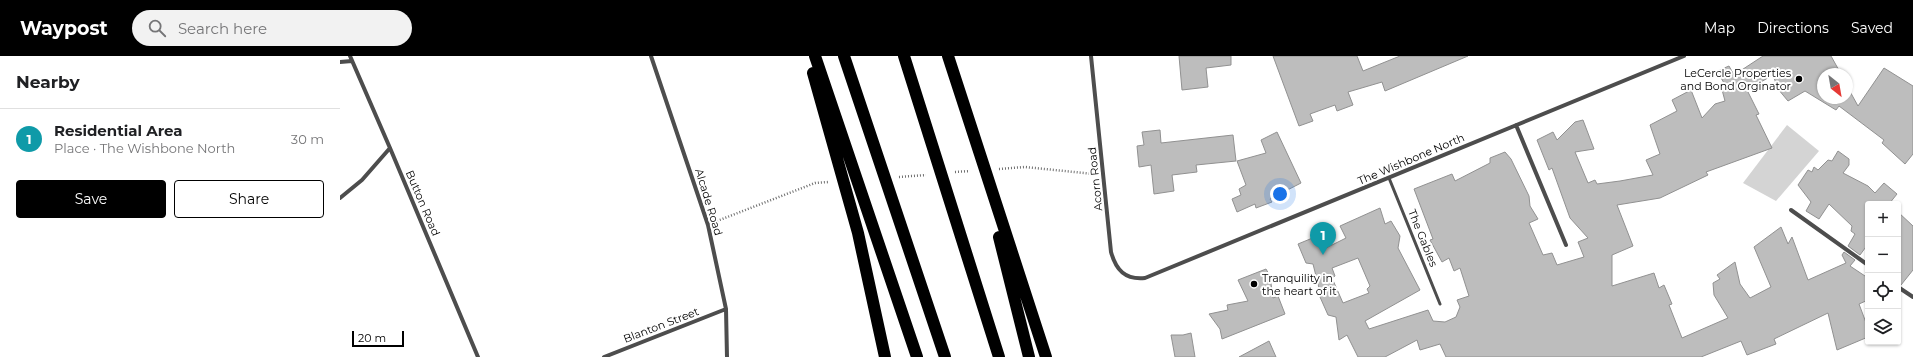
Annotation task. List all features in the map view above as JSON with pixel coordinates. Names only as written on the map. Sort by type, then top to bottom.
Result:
[{"type":"highway","points":[[808,56],[858,233],[885,357]]},
{"type":"highway","points":[[815,56],[916,357]]},
{"type":"highway","points":[[844,56],[945,357]]},
{"type":"highway","points":[[904,56],[999,357]]},
{"type":"highway","points":[[948,56],[1046,357]]},
{"type":"highway","points":[[976,140],[1029,357]]},
{"type":"highway","points":[[877,238],[908,357]]},
{"type":"street","name":"Button Road","points":[[350,56],[478,357]]},
{"type":"street","name":"Alcade Road","points":[[651,56],[708,225],[726,309],[727,357]]},
{"type":"street","name":"Acorn Road","points":[[1091,56],[1111,252],[1114,263],[1123,274],[1129,277],[1145,278]]},
{"type":"street","name":"The Wishbone North","points":[[1145,278],[1684,56]]},
{"type":"street","points":[[340,62],[352,61]]},
{"type":"street","points":[[1516,125],[1566,245]]},
{"type":"street","points":[[340,198],[362,180],[390,148]]},
{"type":"street","points":[[1790,210],[1865,263]]},
{"type":"street","points":[[1901,288],[1913,297]]},
{"type":"street","name":"Blanton Street","points":[[604,357],[726,309]]},
{"type":"lane","name":"The Gables","points":[[1389,178],[1440,304]]},
{"type":"path","points":[[994,170],[1025,167],[1104,176]]},
{"type":"path","points":[[948,173],[971,171]]},
{"type":"path","points":[[893,177],[932,174]]},
{"type":"path","points":[[708,225],[816,183],[831,182]]},
{"type":"shaded area","points":[[1787,125],[1819,151],[1776,201],[1743,183]]},
{"type":"building","points":[[1179,56],[1231,56],[1231,65],[1206,68],[1208,87],[1182,90]]},
{"type":"building","points":[[1273,56],[1357,56],[1363,71],[1400,56],[1468,56],[1385,91],[1382,82],[1348,92],[1353,105],[1337,111],[1335,105],[1310,114],[1313,121],[1299,126]]},
{"type":"building","points":[[1763,56],[1831,56],[1838,68],[1817,68],[1817,98],[1805,91],[1788,101],[1778,89],[1773,75],[1747,90],[1759,114],[1756,115],[1772,148],[1706,172],[1708,175],[1660,198],[1617,205],[1633,246],[1612,255],[1612,286],[1654,273],[1659,288],[1664,285],[1672,304],[1669,305],[1682,338],[1728,318],[1714,295],[1713,283],[1720,279],[1717,275],[1735,262],[1740,284],[1750,298],[1771,287],[1754,247],[1781,227],[1788,244],[1792,237],[1808,280],[1846,263],[1842,255],[1844,252],[1855,260],[1850,266],[1865,276],[1865,301],[1859,304],[1865,320],[1865,338],[1837,350],[1828,313],[1774,339],[1776,344],[1747,355],[1741,341],[1701,357],[1446,357],[1440,344],[1420,350],[1417,340],[1385,357],[1358,357],[1347,335],[1339,340],[1336,317],[1328,315],[1320,297],[1313,264],[1306,263],[1298,244],[1315,237],[1322,250],[1346,238],[1340,226],[1380,208],[1385,224],[1391,221],[1400,236],[1398,248],[1420,290],[1365,321],[1369,329],[1428,310],[1433,321],[1445,322],[1456,317],[1460,307],[1457,300],[1469,296],[1460,268],[1454,271],[1449,258],[1442,262],[1430,240],[1433,239],[1414,189],[1452,174],[1455,181],[1490,163],[1490,158],[1505,152],[1511,159],[1529,196],[1530,206],[1538,219],[1529,223],[1543,255],[1552,253],[1557,265],[1584,257],[1578,242],[1588,238],[1570,218],[1552,168],[1549,170],[1537,140],[1553,132],[1557,140],[1575,122],[1583,120],[1594,149],[1575,152],[1588,183],[1595,180],[1597,184],[1653,175],[1646,160],[1660,154],[1650,125],[1677,111],[1672,100],[1691,90],[1702,118],[1715,104],[1725,101],[1721,86],[1724,83],[1717,71],[1729,66],[1734,75]],"holes":[[[1358,258],[1370,286],[1367,289],[1369,293],[1343,303],[1332,278],[1335,276],[1332,268]]]},
{"type":"building","points":[[1884,68],[1913,86],[1913,154],[1905,164],[1882,143],[1884,140],[1839,106],[1836,110],[1826,104],[1853,104],[1853,97],[1858,106]]},
{"type":"building","points":[[1160,130],[1161,143],[1233,135],[1236,161],[1196,165],[1197,172],[1172,175],[1174,191],[1154,194],[1151,165],[1139,167],[1137,146],[1144,145],[1142,132]]},
{"type":"building","points":[[1277,132],[1301,183],[1270,199],[1272,202],[1256,208],[1255,204],[1237,212],[1232,199],[1241,195],[1239,189],[1246,185],[1237,161],[1266,153],[1261,140]]},
{"type":"building","points":[[1838,151],[1849,159],[1849,165],[1843,173],[1868,186],[1875,193],[1884,183],[1897,194],[1891,201],[1865,201],[1865,248],[1860,255],[1848,246],[1855,234],[1851,231],[1852,226],[1829,204],[1819,219],[1806,211],[1811,202],[1798,185],[1808,170],[1812,172],[1814,167],[1818,170],[1828,160],[1832,161]]},
{"type":"building","points":[[1901,215],[1913,226],[1913,270],[1901,285]]},
{"type":"building","points":[[1266,269],[1270,276],[1273,298],[1278,296],[1285,314],[1222,339],[1220,329],[1209,314],[1228,310],[1227,305],[1248,301],[1238,280]]},
{"type":"building","points":[[1191,333],[1195,357],[1175,357],[1171,335]]},
{"type":"building","points":[[1269,341],[1276,357],[1239,357]]},
{"type":"place","name":"LeCercle Properties and Bond Orginator","points":[[1799,79]]},
{"type":"place","name":"Residential Area","points":[[1323,255]]},
{"type":"place","name":"Tranquility in the heart of it","points":[[1254,284]]}]
